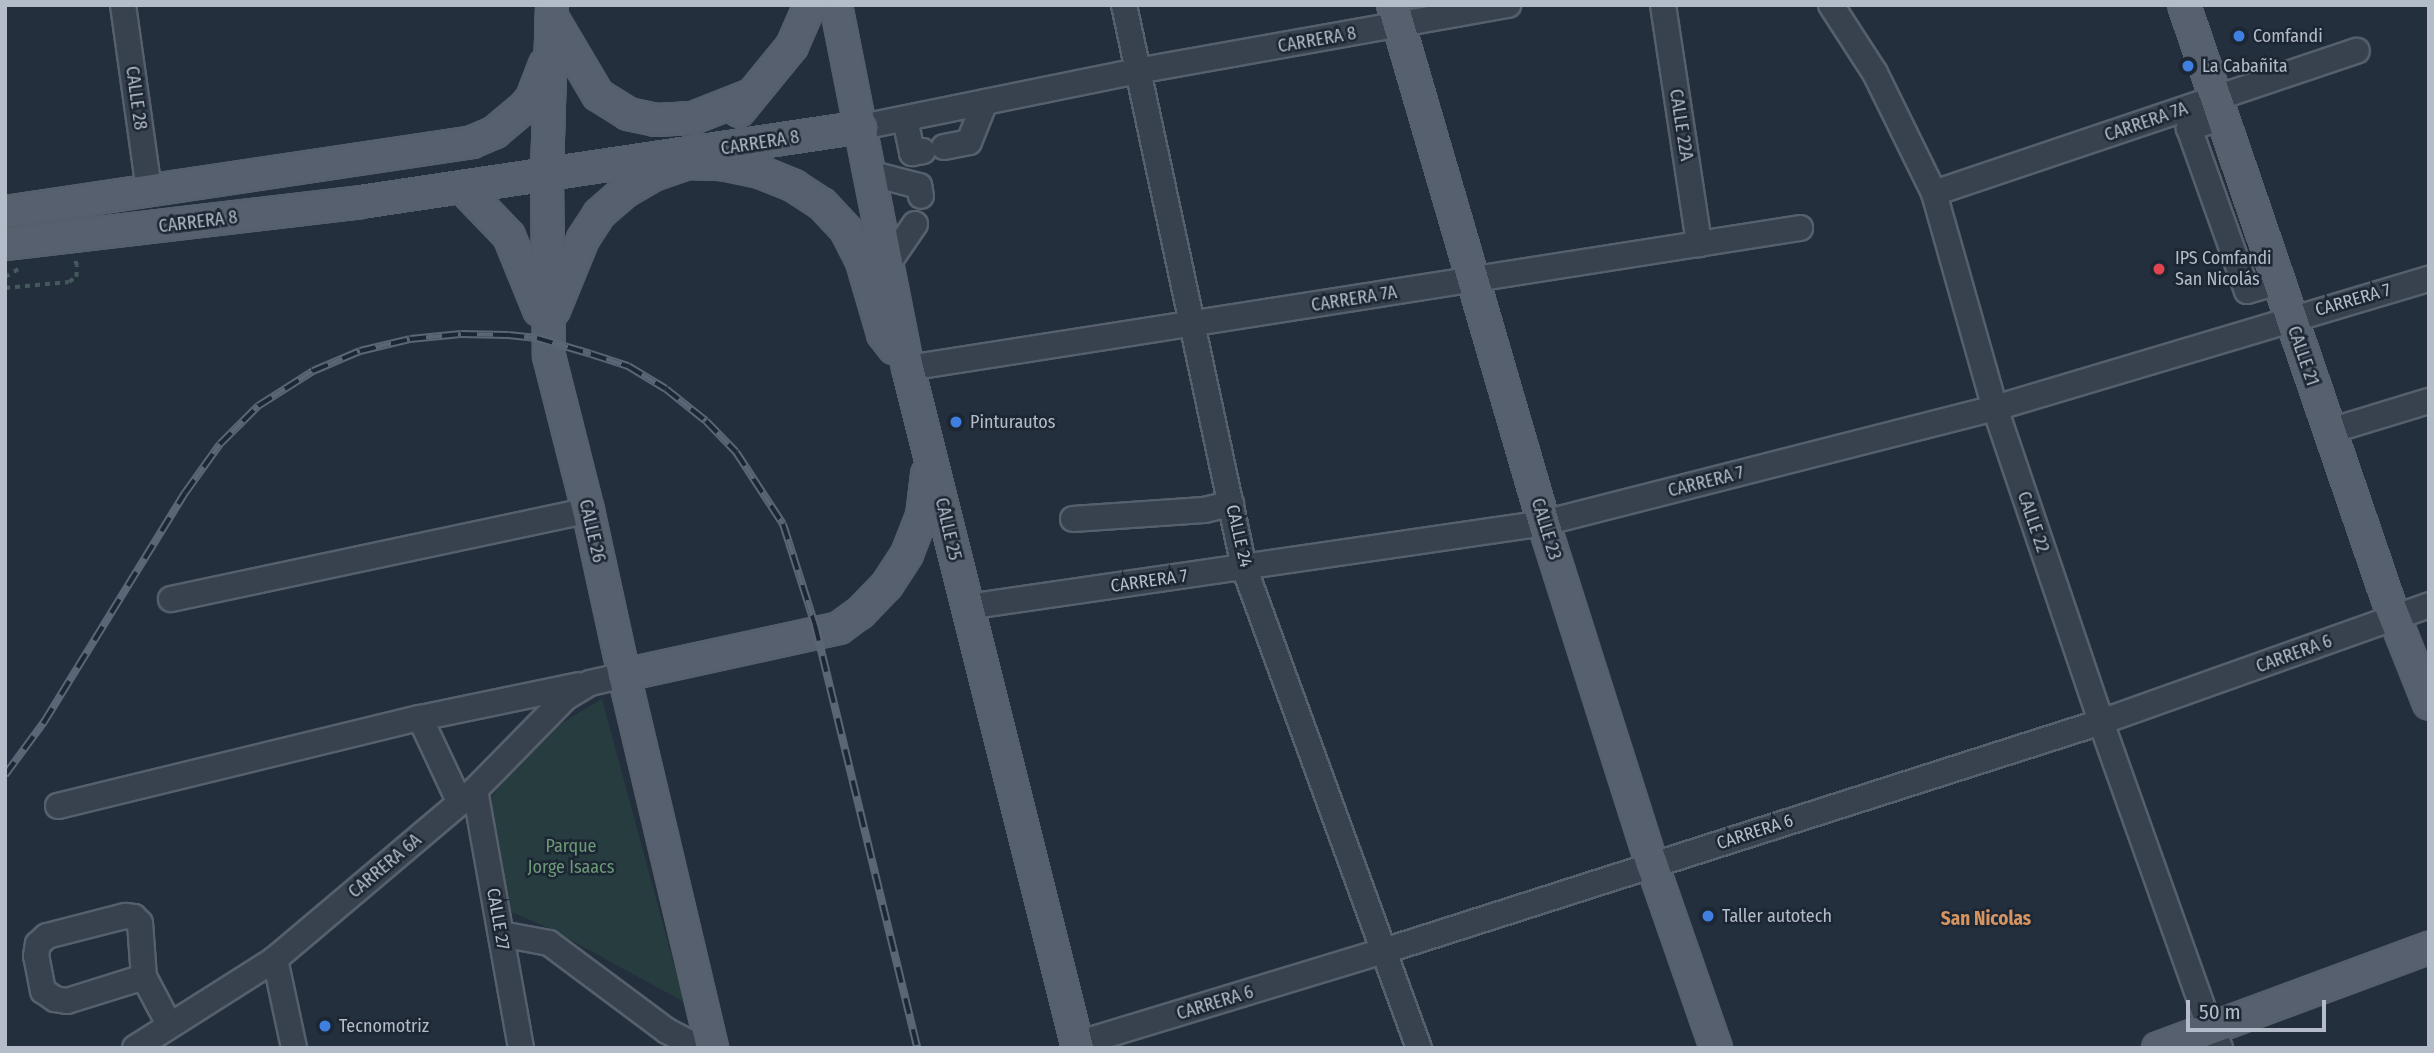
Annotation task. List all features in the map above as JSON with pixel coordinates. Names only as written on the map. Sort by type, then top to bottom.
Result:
[{"type":"main road","points":[[656,120],[710,150],[751,94],[792,46],[810,5]]},
{"type":"main road","name":"CALLE 25","points":[[836,5],[908,368],[1078,1046]]},
{"type":"main road","name":"CALLE 21","points":[[2184,5],[2217,108],[2395,618],[2429,704]]},
{"type":"main road","name":"CARRERA 8","points":[[5,212],[472,142],[495,132],[515,117],[532,98],[543,73],[552,12]]},
{"type":"main road","points":[[552,12],[598,95],[628,114],[675,121],[701,116],[751,94]]},
{"type":"main road","name":"CALLE 26","points":[[552,12],[547,175],[549,356],[588,510],[624,676],[712,1048]]},
{"type":"main road","name":"CALLE 23","points":[[1395,16],[1544,523],[1652,864],[1716,1048]]},
{"type":"main road","name":"CARRERA 8","points":[[15,254],[862,127]]},
{"type":"main road","points":[[421,149],[414,164],[414,173],[416,181],[428,193]]},
{"type":"main road","points":[[361,202],[373,185],[374,175],[365,157]]},
{"type":"main road","points":[[547,330],[573,261],[599,214],[624,192],[653,175],[687,163],[722,163],[760,172],[794,186],[822,204],[846,230],[862,261],[883,334],[908,368]]},
{"type":"main road","points":[[463,188],[509,236],[547,330]]},
{"type":"main road","points":[[624,676],[817,635],[839,628],[860,613],[894,575],[907,554],[922,516],[927,484],[927,439]]},
{"type":"main road","points":[[2158,1048],[2215,1038],[2429,948]]},
{"type":"street","name":"CALLE 28","points":[[123,5],[149,191]]},
{"type":"street","name":"CALLE 24","points":[[1124,5],[1244,567],[1419,1048]]},
{"type":"street","name":"CARRERA 8","points":[[862,127],[1395,16],[1508,5]]},
{"type":"street","name":"CALLE 22A","points":[[1662,5],[1699,244]]},
{"type":"street","name":"CALLE 22","points":[[1831,5],[1875,73],[1934,193],[1995,408],[2101,722],[2215,1038]]},
{"type":"street","name":"CARRERA 7A","points":[[1934,193],[2217,108],[2357,51]]},
{"type":"street","points":[[927,150],[969,142],[985,103]]},
{"type":"street","points":[[869,173],[920,191],[927,150],[905,119]]},
{"type":"street","points":[[889,262],[915,224]]},
{"type":"street","name":"CARRERA 7A","points":[[908,368],[1800,228]]},
{"type":"street","name":"CARRERA 7","points":[[967,607],[1544,523],[1995,408],[2290,318],[2429,279]]},
{"type":"street","points":[[2330,431],[2429,401]]},
{"type":"street","points":[[1073,519],[1205,510],[1231,504]]},
{"type":"street","points":[[171,599],[588,510]]},
{"type":"street","name":"CARRERA 6","points":[[1078,1046],[2101,722],[2429,605]]},
{"type":"street","name":"CARRERA 6A","points":[[135,1048],[275,959],[468,796],[565,698],[590,683],[624,676]]},
{"type":"street","points":[[58,806],[420,718],[590,683]]},
{"type":"street","name":"CALLE 27","points":[[420,718],[468,796],[501,934],[522,1048]]},
{"type":"street","points":[[144,977],[67,1001],[55,999],[43,991],[36,956],[38,944],[47,936],[125,916],[134,917],[141,923],[144,977],[169,1024]]},
{"type":"street","points":[[501,934],[549,943],[667,1031],[689,1042],[712,1048]]},
{"type":"street","points":[[275,959],[294,1048]]},
{"type":"street","points":[[667,1031],[685,1027],[703,1007]]},
{"type":"path","points":[[5,288],[69,282],[76,277],[78,270],[76,261],[67,253]]},
{"type":"path","points":[[5,277],[15,254]]},
{"type":"green space","name":"Parque Jorge Isaacs","points":[[602,699],[684,1002],[549,928],[506,910],[490,798],[550,730]]},
{"type":"railway","points":[[5,775],[44,722],[185,493],[220,444],[258,406],[313,371],[360,351],[410,339],[461,334],[508,335],[537,338],[591,354],[628,366],[666,389],[706,421],[736,452],[783,524],[815,625],[917,1048]]},
{"type":"place","name":"Comfandi","points":[[2239,36]]},
{"type":"place","name":"La Cabañita","points":[[2188,66]]},
{"type":"place","name":"IPS Comfandi San Nicolás","points":[[2159,269]]},
{"type":"place","name":"Pinturautos","points":[[956,422]]},
{"type":"place","name":"Taller autotech","points":[[1708,916]]},
{"type":"place","name":"Tecnomotriz","points":[[325,1026]]},
{"type":"district","name":"San Nicolas","points":[[1986,919]]}]
